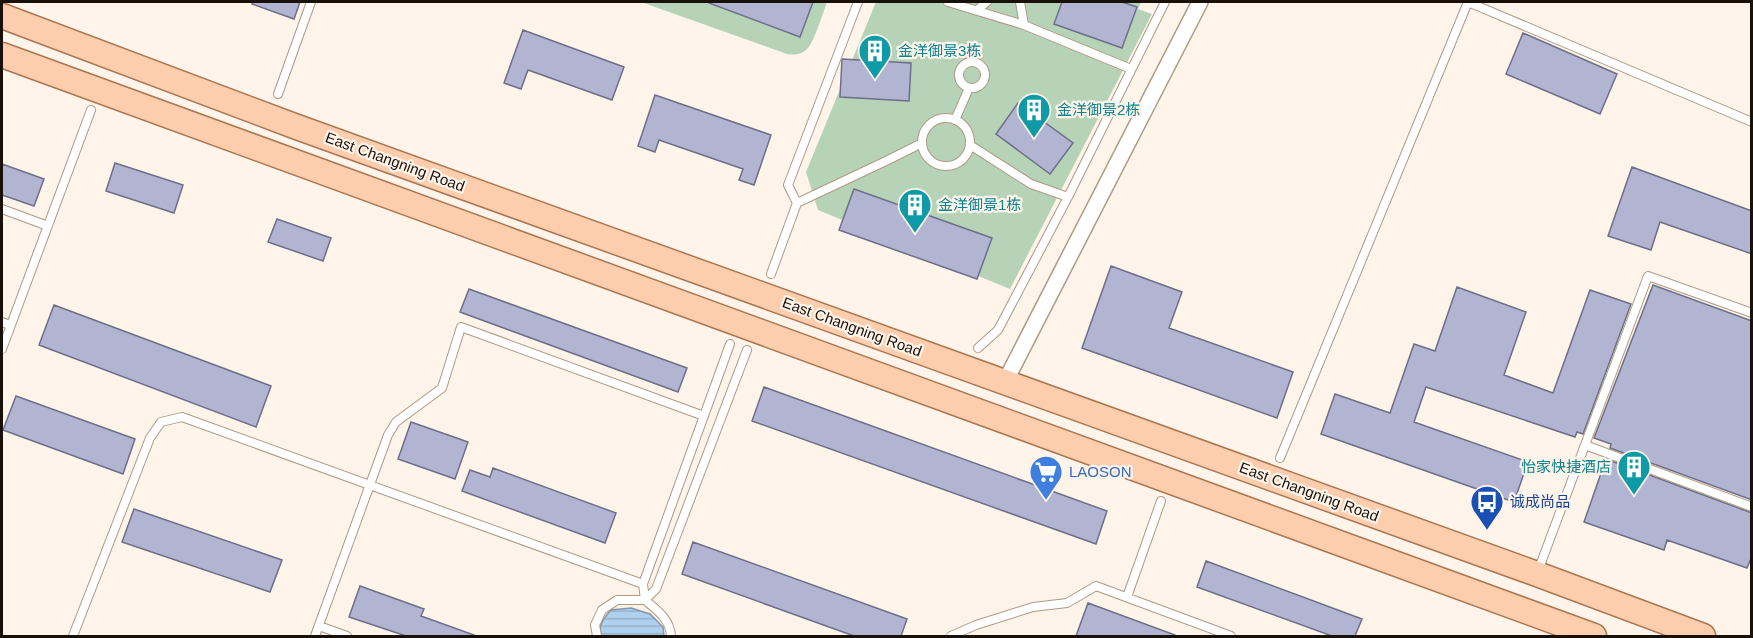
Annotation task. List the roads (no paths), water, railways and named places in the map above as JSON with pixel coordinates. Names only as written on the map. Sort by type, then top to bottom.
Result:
[{"type":"main road","name":"East Changning Road","points":[[2,16],[297,127],[1703,636]]},
{"type":"main road","points":[[2,55],[1594,636]]},
{"type":"street","points":[[1005,382],[1200,2]]},
{"type":"lane","points":[[278,94],[311,2]]},
{"type":"lane","points":[[797,203],[788,185],[858,2]]},
{"type":"lane","points":[[948,2],[1024,25],[1131,69]]},
{"type":"lane","points":[[977,10],[987,2]]},
{"type":"lane","points":[[1020,2],[1024,25]]},
{"type":"lane","points":[[978,348],[998,330],[1068,197],[1165,2]]},
{"type":"lane","points":[[1280,458],[1467,2],[1752,122]]},
{"type":"lane","points":[[955,120],[969,88]]},
{"type":"lane","points":[[2,349],[91,110]]},
{"type":"lane","points":[[947,118],[955,120],[967,130],[970,145],[963,159],[948,166],[940,165],[927,157],[923,150],[923,134],[932,122],[947,118]]},
{"type":"lane","points":[[771,274],[797,203],[922,142]]},
{"type":"lane","points":[[970,145],[1031,184],[1068,197]]},
{"type":"lane","points":[[2,209],[48,226]]},
{"type":"lane","points":[[1537,574],[1648,276],[1752,313]]},
{"type":"lane","points":[[2,322],[10,325]]},
{"type":"lane","points":[[315,636],[388,435],[396,422],[442,388],[461,327],[704,416]]},
{"type":"lane","points":[[645,600],[643,584],[730,344]]},
{"type":"lane","points":[[645,600],[656,589],[747,350]]},
{"type":"lane","points":[[75,636],[150,438],[161,422],[182,417],[643,584]]},
{"type":"lane","points":[[1585,445],[1752,507]]},
{"type":"lane","points":[[1127,597],[1161,501]]},
{"type":"lane","points":[[951,636],[976,625],[1033,607],[1067,603],[1096,586],[1231,636]]},
{"type":"lane","points":[[597,636],[595,625],[602,609],[617,600],[645,600],[664,616],[671,636]]},
{"type":"lane","points":[[319,626],[347,636]]},
{"type":"water","points":[[631,608],[650,614],[663,627],[664,636],[601,636],[601,625],[611,610]]},
{"type":"place","name":"金洋御景3栋","points":[[875,80]]},
{"type":"place","name":"金洋御景2栋","points":[[1034,139]]},
{"type":"place","name":"金洋御景1栋","points":[[915,234]]},
{"type":"place","name":"怡家快捷酒店","points":[[1634,496]]},
{"type":"place","name":"LAOSON","points":[[1046,501]]},
{"type":"place","name":"诚成尚品","points":[[1487,531]]}]
